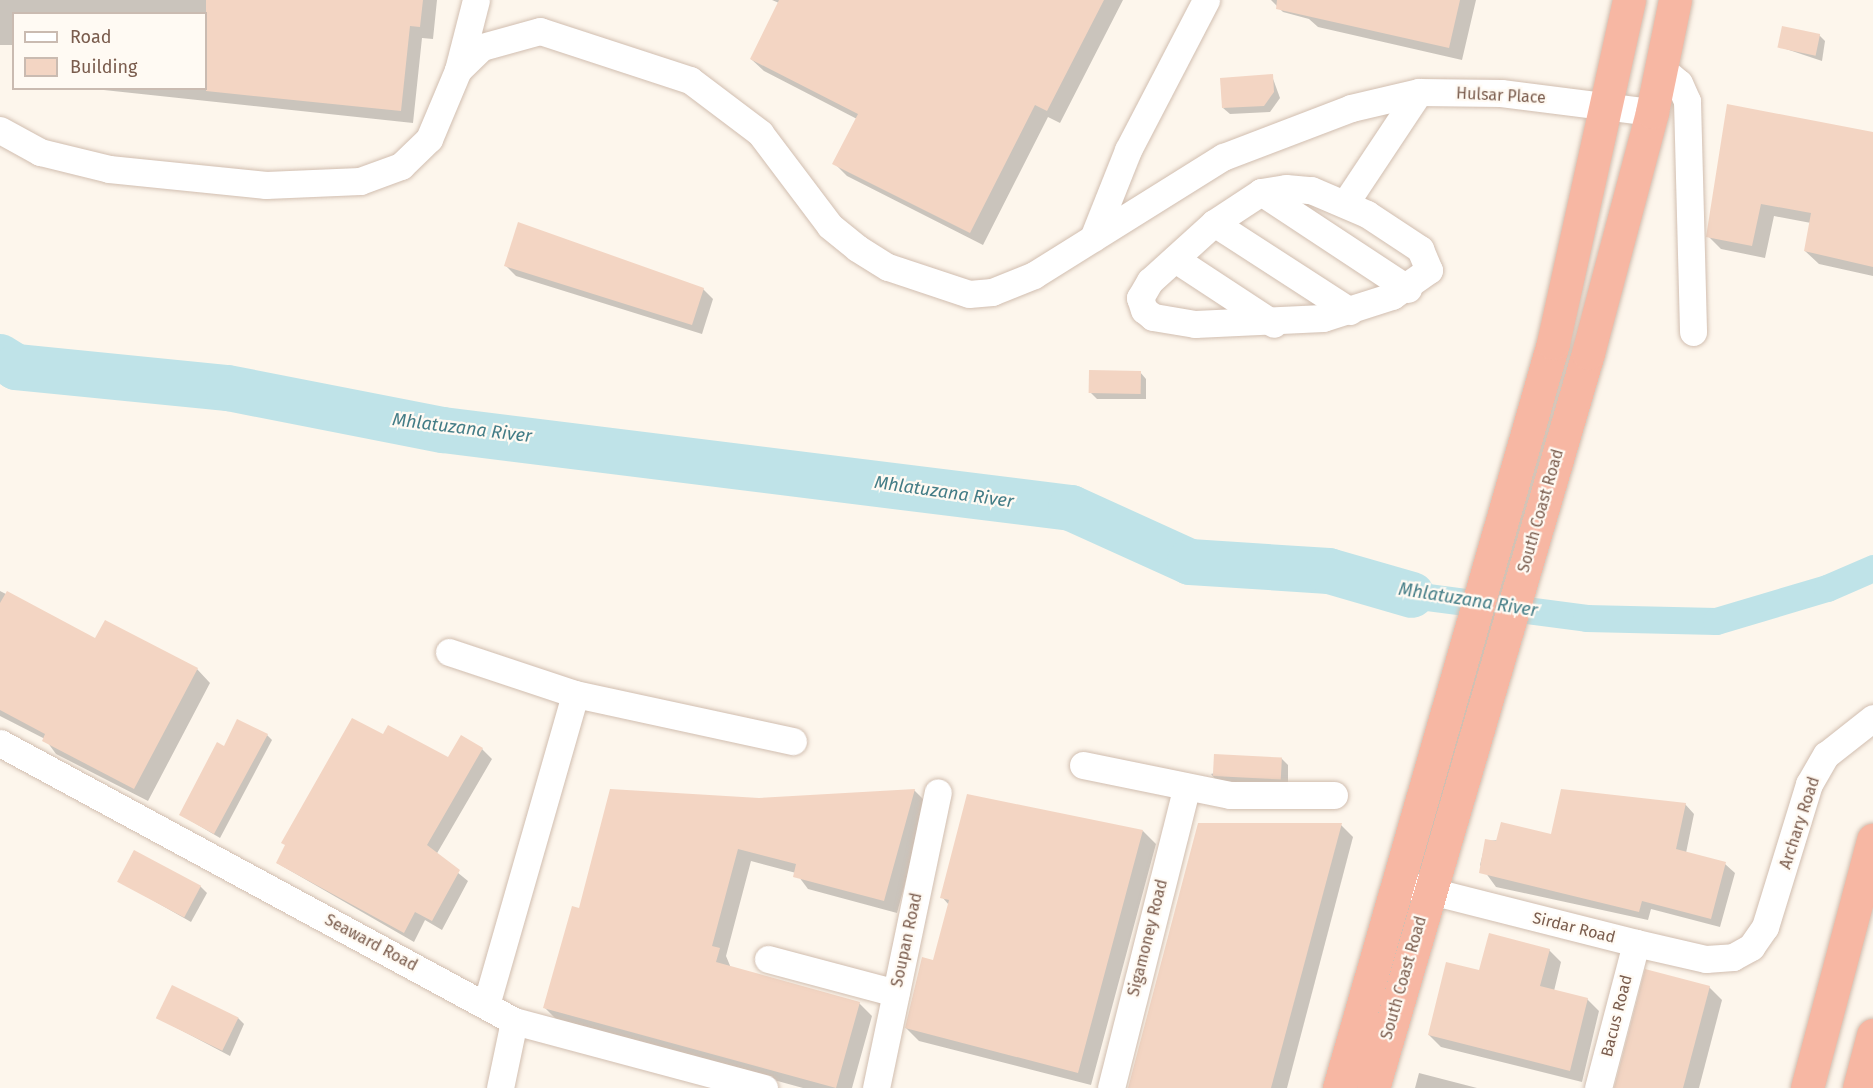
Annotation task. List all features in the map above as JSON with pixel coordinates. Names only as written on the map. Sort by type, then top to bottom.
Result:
[{"type":"highway","name":"South Coast Road","points":[[1339,1088],[1445,710],[1553,344],[1610,104],[1629,0]]},
{"type":"highway","name":"South Coast Road","points":[[1373,1088],[1588,353],[1652,112],[1675,0]]},
{"type":"highway","points":[[1807,1088],[1873,840]]},
{"type":"highway","points":[[1859,1088],[1873,1035]]},
{"type":"street","points":[[0,130],[40,152],[120,170],[266,185],[360,181],[401,166],[429,139],[458,70],[476,0]]},
{"type":"street","points":[[1093,238],[1128,150],[1206,0]]},
{"type":"street","name":"Hulsar Place","points":[[458,70],[482,47],[540,32],[690,80],[760,133],[830,226],[856,248],[949,291],[969,294],[1012,286],[1222,157],[1352,108],[1419,92],[1610,104],[1652,112]]},
{"type":"street","points":[[1661,68],[1679,82],[1687,101],[1693,332]]},
{"type":"street","points":[[1346,202],[1419,92]]},
{"type":"street","points":[[1311,190],[1346,202],[1425,256],[1429,270],[1408,288],[1350,311],[1274,324],[1195,324],[1153,317],[1144,310],[1142,292],[1214,223],[1261,192],[1311,190]]},
{"type":"street","points":[[1261,192],[1408,288]]},
{"type":"street","points":[[1214,223],[1350,311]]},
{"type":"street","points":[[1175,259],[1274,324]]},
{"type":"street","points":[[449,652],[575,694],[793,741]]},
{"type":"street","points":[[486,1005],[575,694]]},
{"type":"street","name":"Archary Road","points":[[1751,947],[1776,897],[1809,784],[1826,755],[1873,718]]},
{"type":"street","name":"Seaward Road","points":[[0,742],[514,1021],[764,1088]]},
{"type":"street","points":[[1083,765],[1185,789],[1230,795],[1334,795]]},
{"type":"street","name":"Sigamoney Road","points":[[1111,1088],[1185,789]]},
{"type":"street","name":"Soupan Road","points":[[876,1088],[938,792]]},
{"type":"street","name":"Sirdar Road","points":[[1396,882],[1706,959],[1733,957],[1751,947]]},
{"type":"street","name":"Bacus Road","points":[[1598,1088],[1636,943]]},
{"type":"street","points":[[768,959],[896,993]]},
{"type":"street","points":[[500,1088],[514,1021]]},
{"type":"building","points":[[206,0],[423,0],[420,27],[410,26],[401,111],[206,91]]},
{"type":"building","points":[[779,0],[1104,0],[1047,111],[1035,105],[970,233],[832,164],[858,114],[750,59]]},
{"type":"building","points":[[1277,0],[1460,0],[1449,48],[1276,9]]},
{"type":"building","points":[[1782,26],[1820,34],[1816,56],[1777,48]]},
{"type":"building","points":[[1273,74],[1274,92],[1264,106],[1222,108],[1220,78]]},
{"type":"building","points":[[1727,104],[1873,132],[1873,267],[1804,251],[1811,213],[1761,204],[1752,246],[1706,237]]},
{"type":"building","points":[[518,222],[704,288],[692,325],[504,266]]},
{"type":"building","points":[[1089,370],[1141,371],[1141,394],[1089,393]]},
{"type":"building","points":[[7,591],[95,638],[105,620],[198,668],[134,789],[42,741],[45,734],[0,710],[0,603]]},
{"type":"building","points":[[352,718],[383,734],[388,725],[448,757],[461,735],[483,748],[427,845],[460,870],[432,921],[415,912],[404,933],[276,863],[285,845],[281,843]]},
{"type":"building","points":[[237,719],[268,734],[214,834],[179,815],[217,742],[224,746]]},
{"type":"building","points":[[1214,754],[1282,758],[1281,780],[1213,776]]},
{"type":"building","points":[[610,789],[759,798],[915,789],[884,901],[793,877],[796,864],[738,849],[712,946],[720,948],[716,962],[860,1002],[836,1088],[543,1008],[572,906],[579,908]]},
{"type":"building","points":[[1561,789],[1686,803],[1676,849],[1726,862],[1711,919],[1642,901],[1639,912],[1479,873],[1485,839],[1496,841],[1501,822],[1551,834]]},
{"type":"building","points":[[967,794],[1143,830],[1078,1073],[905,1028],[922,957],[933,960],[949,900],[940,898]]},
{"type":"building","points":[[1198,823],[1342,823],[1271,1088],[1128,1088]]},
{"type":"building","points":[[134,850],[201,886],[184,917],[117,882]]},
{"type":"building","points":[[1489,933],[1550,949],[1540,986],[1588,998],[1570,1071],[1428,1035],[1446,962],[1479,970]]},
{"type":"building","points":[[1645,969],[1710,986],[1683,1088],[1614,1088]]},
{"type":"building","points":[[172,985],[239,1017],[222,1051],[156,1018]]},
{"type":"waterway","name":"Mhlatuzana River","points":[[0,357],[16,367],[228,388],[443,430],[1071,508],[1190,562],[1329,571],[1412,595]]},
{"type":"waterway","name":"Mhlatuzana River","points":[[1412,595],[1586,618],[1716,621],[1827,588],[1873,568]]}]
